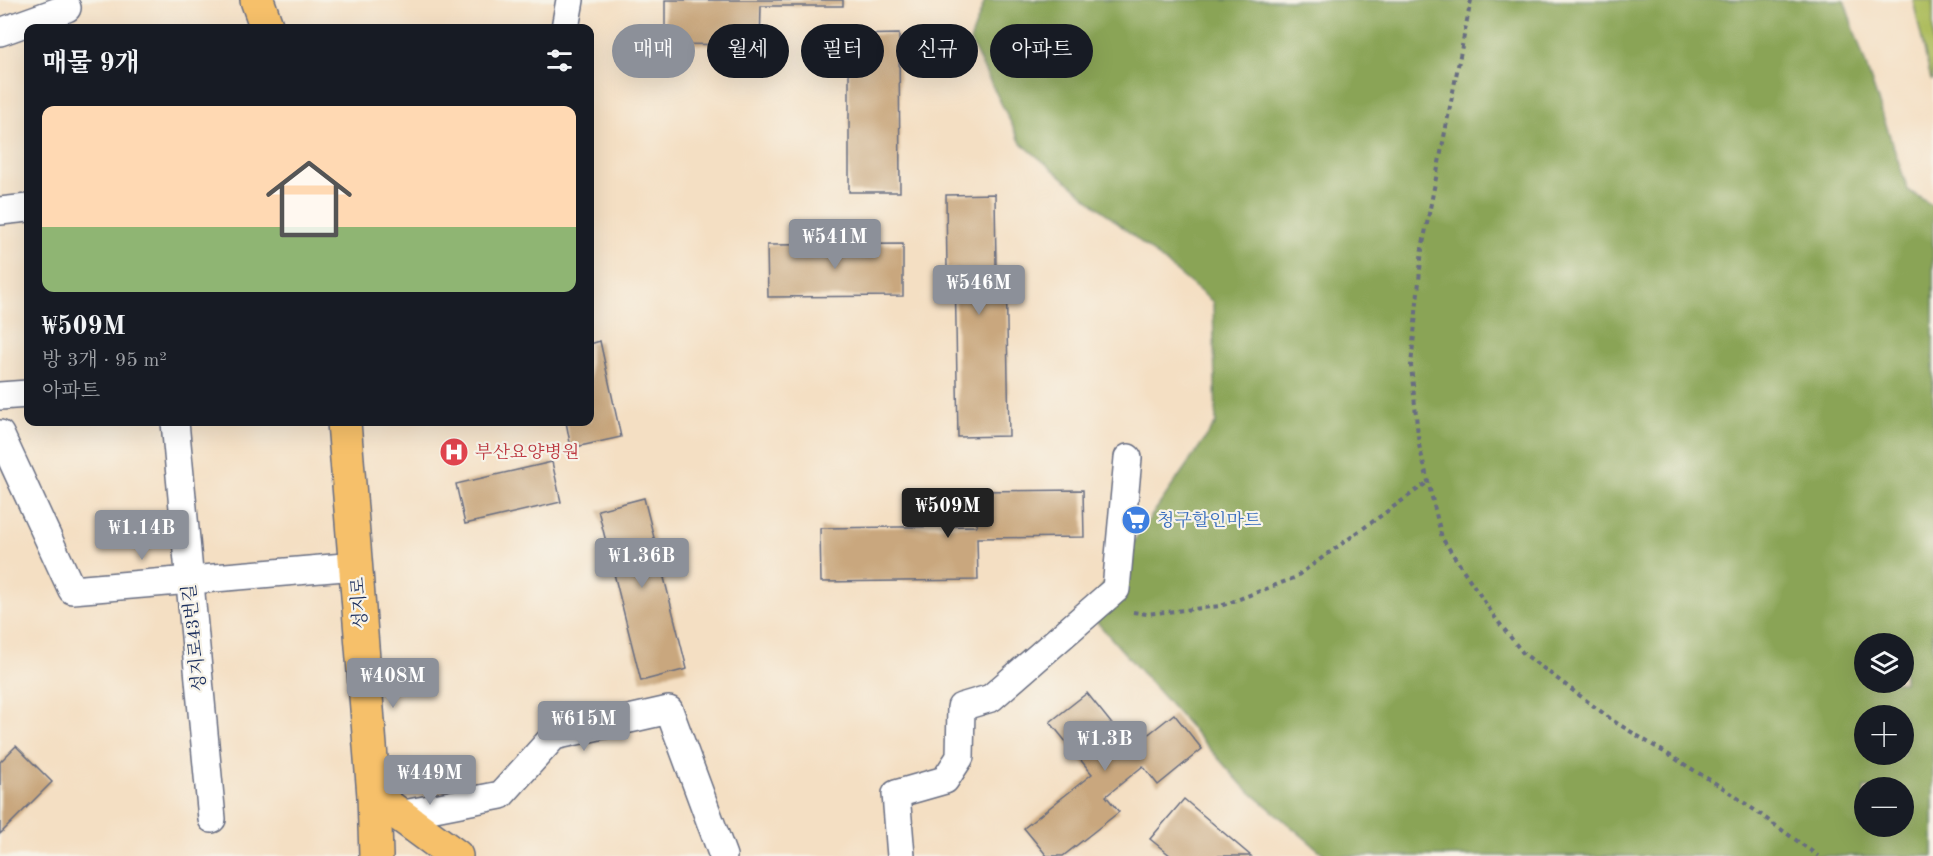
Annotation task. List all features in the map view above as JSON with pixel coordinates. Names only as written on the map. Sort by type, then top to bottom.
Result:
[{"type":"main road","points":[[257,0],[266,24]]},
{"type":"main road","name":"성지로","points":[[344,426],[356,566],[387,806],[376,856]]},
{"type":"main road","points":[[387,806],[456,856]]},
{"type":"street","points":[[566,24],[570,0]]},
{"type":"street","points":[[28,24],[69,12]]},
{"type":"street","points":[[0,32],[24,25]]},
{"type":"street","points":[[0,211],[24,208]]},
{"type":"street","points":[[0,396],[24,394]]},
{"type":"street","name":"성지로43번길","points":[[175,426],[212,819]]},
{"type":"street","points":[[0,434],[72,590],[356,566]]},
{"type":"street","points":[[901,856],[896,794],[945,780],[960,757],[962,707],[991,698],[1116,589],[1128,458]]},
{"type":"street","points":[[387,806],[501,795],[554,736],[669,710],[723,856]]},
{"type":"path","points":[[1471,0],[1422,249],[1411,366],[1419,445],[1442,538],[1496,619],[1523,653],[1615,722],[1728,791],[1818,856]]},
{"type":"path","points":[[1096,606],[1147,614],[1221,606],[1294,578],[1428,483]]},
{"type":"green space","points":[[985,0],[1844,0],[1908,190],[1933,206],[1933,856],[1326,856],[1242,785],[1086,610],[1216,423],[1213,302],[1021,143],[978,57],[976,24]]},
{"type":"green space","points":[[1913,0],[1933,0],[1933,80],[1931,80]]},
{"type":"building","points":[[665,0],[843,0],[843,6],[761,6],[761,24],[707,24],[707,44],[695,44],[695,24],[665,24]]},
{"type":"building","points":[[884,34],[896,34],[896,78],[899,78],[900,192],[849,192],[849,78],[884,78]]},
{"type":"building","points":[[995,194],[996,267],[1006,267],[1009,436],[958,437],[955,269],[947,269],[946,195]]},
{"type":"building","points":[[903,244],[903,296],[768,297],[767,245]]},
{"type":"building","points":[[600,341],[621,437],[571,448],[567,426],[594,426],[594,343]]},
{"type":"building","points":[[552,462],[561,502],[465,524],[456,484]]},
{"type":"building","points":[[1083,490],[1084,537],[977,538],[978,580],[821,582],[820,528],[977,526],[977,491]]},
{"type":"building","points":[[644,498],[687,669],[641,681],[598,510]]},
{"type":"building","points":[[1087,693],[1131,748],[1174,714],[1202,749],[1158,785],[1143,766],[1106,796],[1119,812],[1063,856],[1047,856],[1024,828],[1092,774],[1050,722]]},
{"type":"building","points":[[16,746],[52,782],[0,834],[0,762]]},
{"type":"building","points":[[1184,799],[1251,856],[1171,856],[1150,839]]},
{"type":"place","name":"부산요양병원","points":[[454,452]]},
{"type":"place","name":"청구할인마트","points":[[1136,520]]}]
